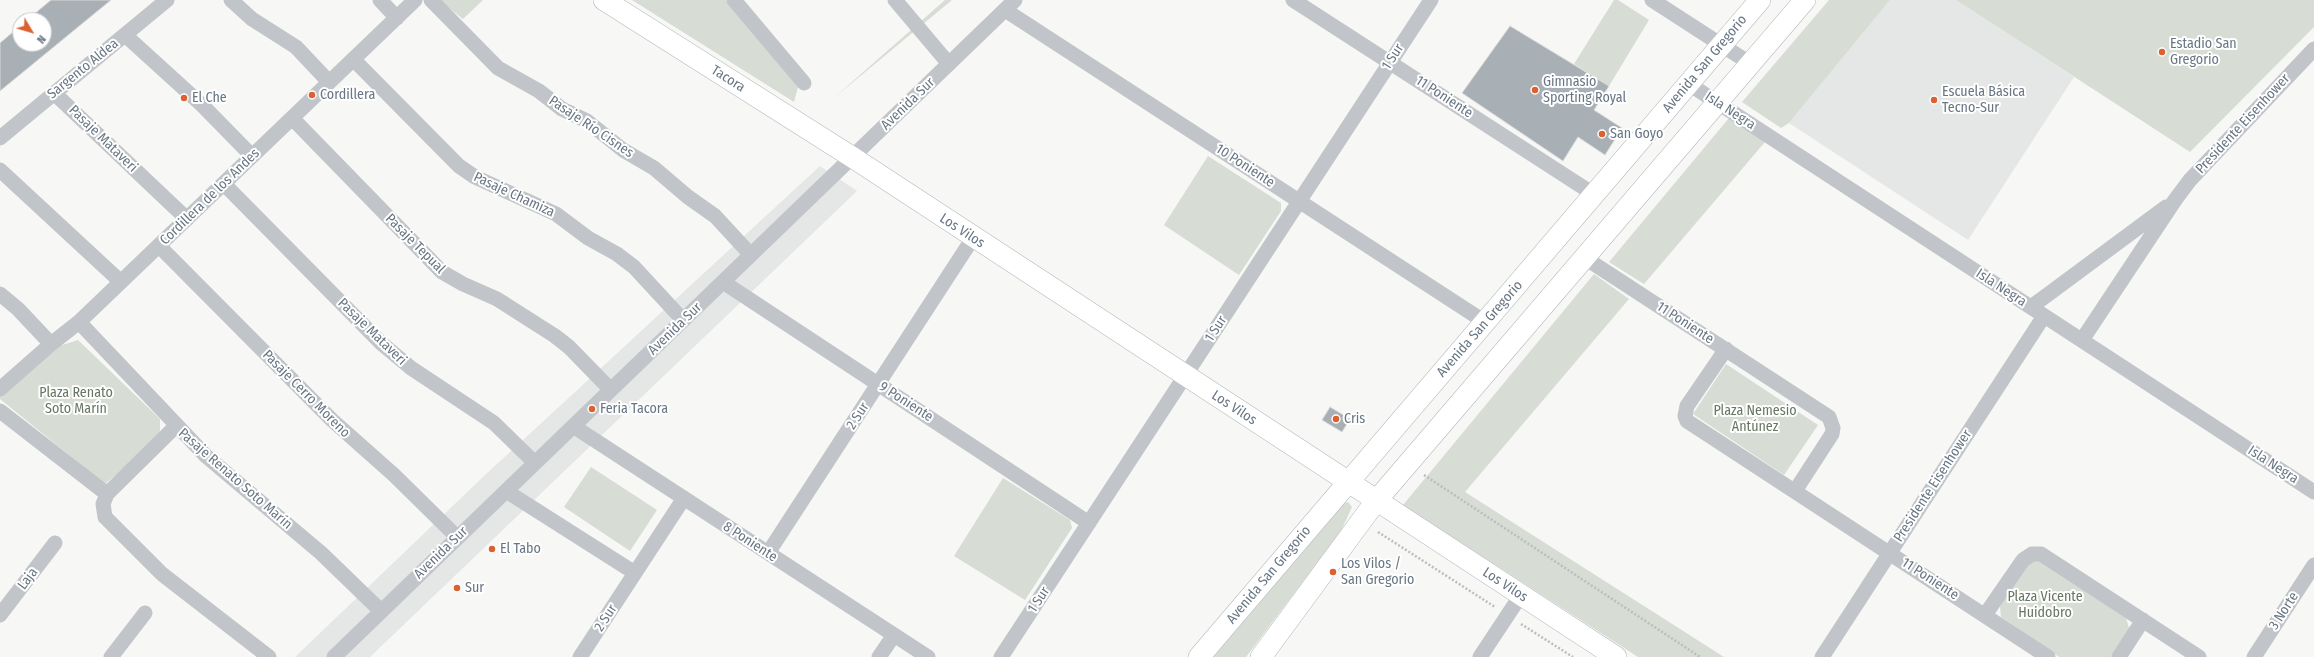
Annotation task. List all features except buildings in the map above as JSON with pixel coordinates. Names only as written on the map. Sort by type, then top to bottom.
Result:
[{"type":"main road","name":"Tacora","points":[[604,0],[852,157]]},
{"type":"main road","name":"Avenida San Gregorio","points":[[1200,657],[1760,0]]},
{"type":"main road","points":[[1261,657],[1376,501],[1751,64],[1804,0]]},
{"type":"main road","name":"Los Vilos","points":[[852,157],[973,238],[1616,657]]},
{"type":"street","name":"Sargento Aldea","points":[[0,138],[167,0]]},
{"type":"street","points":[[231,0],[252,19],[296,47],[329,82]]},
{"type":"street","points":[[380,0],[397,18]]},
{"type":"street","name":"Cordillera de los Andes","points":[[0,390],[51,344],[79,322],[415,0]]},
{"type":"street","name":"Pasaje Río Cisnes","points":[[431,0],[498,68],[539,91],[562,109],[587,121],[623,150],[654,168],[688,197],[715,216],[751,255]]},
{"type":"street","points":[[734,0],[804,82]]},
{"type":"street","points":[[895,0],[949,64]]},
{"type":"street","name":"11 Poniente","points":[[1293,0],[1595,195]]},
{"type":"street","name":"1 Sur","points":[[1001,657],[1431,0]]},
{"type":"street","points":[[1652,0],[1751,64]]},
{"type":"street","name":"Avenida Sur","points":[[334,657],[1010,5]]},
{"type":"street","name":"10 Poniente","points":[[1010,5],[1299,201],[1485,322]]},
{"type":"street","points":[[125,35],[202,105],[252,156]]},
{"type":"street","name":"Presidente Eisenhower","points":[[2082,340],[2175,200],[2214,153],[2312,55]]},
{"type":"street","name":"Pasaje Chamiza","points":[[353,60],[459,166],[475,177],[556,214],[588,238],[617,254],[634,268],[683,320]]},
{"type":"street","name":"Isla Negra","points":[[1688,84],[2314,492]]},
{"type":"street","name":"Pasaje Mataveri","points":[[54,93],[187,219]]},
{"type":"street","name":"Pasaje Tepual","points":[[292,118],[442,272],[463,284],[497,299],[555,336],[611,390]]},
{"type":"street","points":[[0,170],[121,282]]},
{"type":"street","name":"Pasaje Mataveri","points":[[224,184],[381,343],[416,372],[494,423],[535,463]]},
{"type":"street","name":"Presidente Eisenhower","points":[[2031,307],[2175,200]]},
{"type":"street","name":"2 Sur","points":[[768,553],[973,238]]},
{"type":"street","name":"Pasaje Cerro Moreno","points":[[159,246],[332,420],[394,475],[457,538]]},
{"type":"street","name":"11 Poniente","points":[[1585,258],[1824,413],[1832,422],[1832,434],[1795,491]]},
{"type":"street","name":"9 Poniente","points":[[723,282],[1089,523]]},
{"type":"street","points":[[0,294],[51,344]]},
{"type":"street","name":"Presidente Eisenhower","points":[[1822,657],[2044,316]]},
{"type":"street","name":"Pasaje Renato Soto Marín","points":[[79,322],[176,426],[224,472],[321,554],[381,612]]},
{"type":"street","name":"11 Poniente","points":[[1726,349],[1687,406],[1685,416],[1687,421],[2048,657]]},
{"type":"street","points":[[0,411],[108,494]]},
{"type":"street","points":[[176,426],[108,494],[103,504],[105,517],[114,528],[162,574],[269,657]]},
{"type":"street","name":"8 Poniente","points":[[573,426],[928,657]]},
{"type":"street","points":[[506,491],[635,573]]},
{"type":"street","name":"2 Sur","points":[[580,657],[684,498]]},
{"type":"street","name":"Laja","points":[[0,615],[55,543]]},
{"type":"street","points":[[1985,615],[2023,560],[2027,556],[2036,553],[2044,556],[2199,657]]},
{"type":"street","name":"3 Norte","points":[[2254,657],[2314,566]]},
{"type":"street","points":[[1480,657],[1521,595]]},
{"type":"street","points":[[111,657],[145,613]]},
{"type":"street","points":[[2119,657],[2143,620]]},
{"type":"street","points":[[879,657],[894,635]]},
{"type":"path","points":[[1420,472],[1700,657]]},
{"type":"path","points":[[1361,522],[1572,657]]},
{"type":"shaded area","name":"Escuela Básica Tecno-Sur","points":[[1890,0],[1956,0],[2074,77],[1968,240],[1789,123]]},
{"type":"shaded area","name":"Feria Tacora","points":[[820,166],[857,191],[370,657],[295,657],[484,476]]},
{"type":"green space","points":[[439,0],[483,0],[463,19]]},
{"type":"green space","points":[[632,0],[726,0],[798,87],[794,102]]},
{"type":"green space","points":[[945,0],[952,0],[835,97]]},
{"type":"green space","points":[[1614,0],[1618,0],[1649,20],[1609,86],[1574,64]]},
{"type":"green space","points":[[1829,0],[1890,0],[1789,123],[1781,128],[1742,102]]},
{"type":"green space","name":"Estadio San Gregorio","points":[[1956,0],[2314,0],[2314,27],[2190,152]]},
{"type":"green space","points":[[1729,118],[1765,142],[1644,284],[1609,262]]},
{"type":"green space","points":[[1208,156],[1281,203],[1281,211],[1239,275],[1164,225]]},
{"type":"green space","points":[[1594,274],[1629,299],[1465,492],[1724,657],[1638,657],[1403,505]]},
{"type":"green space","name":"Plaza Renato Soto Marín","points":[[78,340],[160,419],[160,437],[105,484],[0,399],[0,396],[53,348]]},
{"type":"green space","name":"Plaza Nemesio Antúnez","points":[[1726,364],[1818,425],[1784,475],[1693,414]]},
{"type":"green space","points":[[591,467],[657,510],[630,551],[564,507]]},
{"type":"green space","points":[[1003,478],[1070,520],[1072,528],[1025,600],[954,556]]},
{"type":"green space","points":[[1348,502],[1352,507],[1341,531],[1246,657],[1208,657],[1343,503]]},
{"type":"green space","name":"Plaza Vicente Huidobro","points":[[2037,560],[2126,618],[2130,631],[2113,657],[2059,657],[2001,617],[2000,607],[2003,600],[2028,564]]},
{"type":"place","name":"Estadio San Gregorio","points":[[2162,52]]},
{"type":"place","name":"Gimnasio Sporting Royal","points":[[1535,90]]},
{"type":"place","name":"Cordillera","points":[[312,95]]},
{"type":"place","name":"El Che","points":[[184,98]]},
{"type":"place","name":"Escuela Básica Tecno-Sur","points":[[1934,100]]},
{"type":"place","name":"San Goyo","points":[[1602,134]]},
{"type":"place","name":"Feria Tacora","points":[[592,409]]},
{"type":"place","name":"Cris","points":[[1336,419]]},
{"type":"place","name":"El Tabo","points":[[492,549]]},
{"type":"place","name":"Los Vilos / San Gregorio","points":[[1333,572]]},
{"type":"place","name":"Sur","points":[[457,588]]}]
